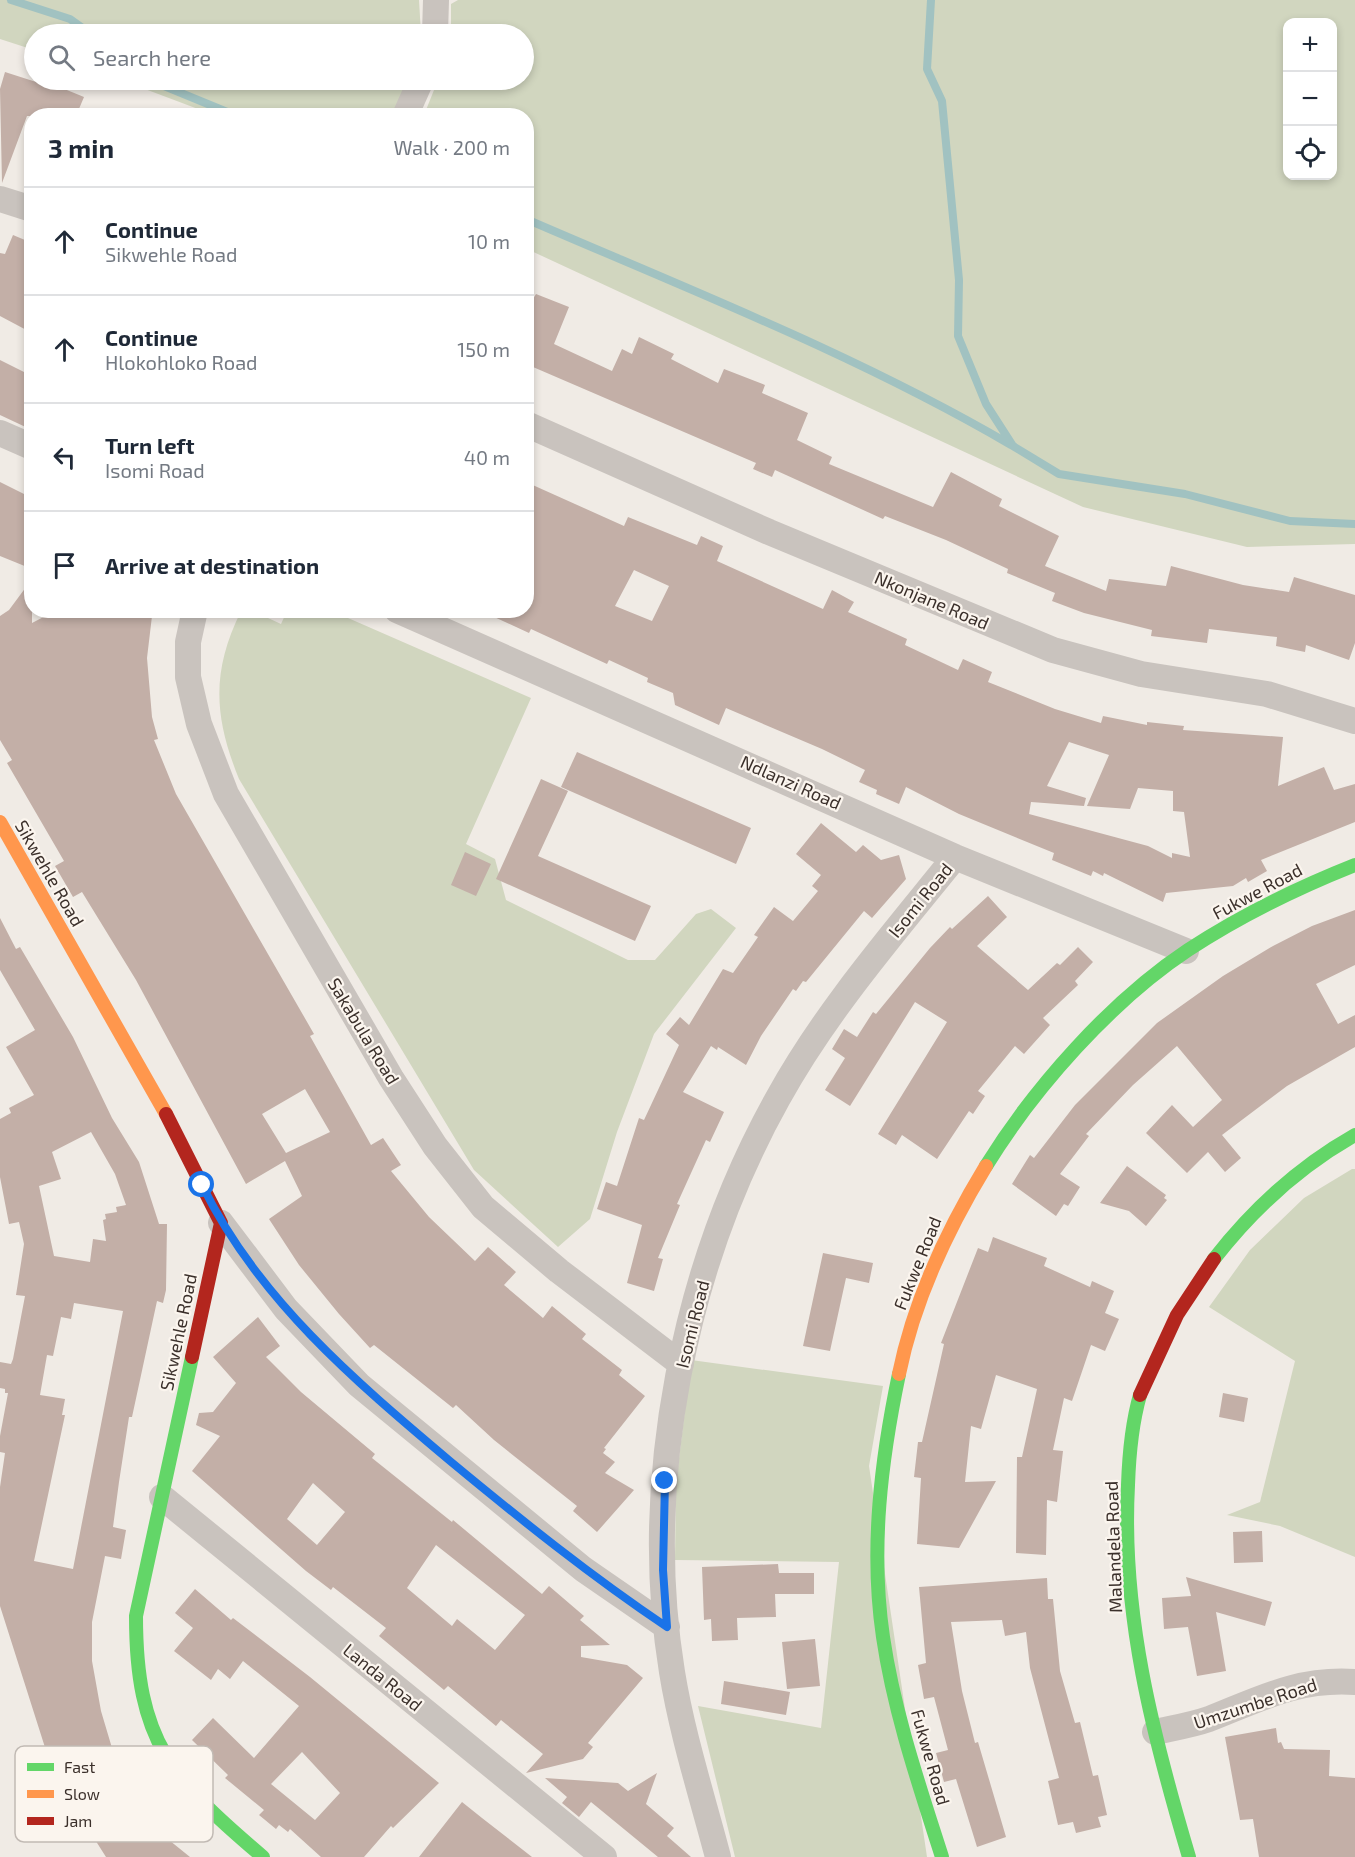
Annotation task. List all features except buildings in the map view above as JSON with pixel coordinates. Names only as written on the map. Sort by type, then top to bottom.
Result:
[{"type":"street","points":[[435,24],[436,0]]},
{"type":"street","points":[[409,108],[417,90]]},
{"type":"street","points":[[0,199],[24,206]]},
{"type":"street","name":"Nkonjane Road","points":[[534,428],[769,532],[1053,650],[1141,674],[1267,694],[1355,721]]},
{"type":"street","points":[[0,433],[24,444]]},
{"type":"street","name":"Sakabula Road","points":[[193,618],[188,642],[188,677],[199,724],[226,794],[316,951],[416,1117],[456,1175],[483,1207],[559,1272],[681,1364]]},
{"type":"street","name":"Ndlanzi Road","points":[[415,618],[955,857],[1186,951]]},
{"type":"street","name":"Sikwehle Road","points":[[0,822],[173,1126],[221,1223],[136,1616],[136,1673],[142,1706],[158,1746]]},
{"type":"street","name":"Isomi Road","points":[[718,1857],[686,1738],[672,1672],[663,1570],[665,1481],[681,1364],[690,1317],[718,1230],[742,1170],[777,1098],[855,982],[955,857]]},
{"type":"street","name":"Fukwe Road","points":[[942,1857],[901,1717],[879,1608],[876,1546],[882,1467],[896,1384],[912,1322],[936,1258],[963,1199],[1022,1108],[1063,1060],[1096,1027],[1152,976],[1186,951],[1258,908],[1355,865]]},
{"type":"street","name":"Malandela Road","points":[[1189,1857],[1155,1732],[1134,1628],[1127,1543],[1128,1468],[1138,1401],[1166,1332],[1194,1284],[1214,1258],[1279,1188],[1328,1149],[1355,1135]]},
{"type":"street","points":[[221,1223],[286,1309],[359,1385],[583,1569],[667,1627]]},
{"type":"street","name":"Landa Road","points":[[162,1497],[604,1857]]},
{"type":"street","name":"Umzumbe Road","points":[[1155,1732],[1206,1720],[1248,1702],[1313,1682],[1355,1682]]},
{"type":"street","name":"Sikwehle Road","points":[[213,1815],[263,1857]]},
{"type":"green space","points":[[0,0],[419,0],[420,24],[24,24],[24,47],[0,39]]},
{"type":"green space","points":[[458,0],[1355,0],[1355,544],[1247,547],[1083,507],[534,252],[534,108],[427,108],[434,90],[534,90],[534,24],[451,24],[451,4]]},
{"type":"green space","points":[[148,90],[403,90],[396,108],[195,108]]},
{"type":"green space","points":[[238,618],[268,618],[281,624],[284,618],[348,618],[531,698],[466,844],[495,859],[506,900],[628,960],[655,960],[696,914],[711,909],[736,928],[654,1034],[617,1132],[590,1219],[558,1247],[474,1170],[239,779],[225,735],[219,695],[225,654]]},
{"type":"green space","points":[[1355,1169],[1355,1557],[1280,1526],[1227,1515],[1260,1502],[1295,1361],[1209,1307],[1250,1250],[1304,1198]]},
{"type":"green space","points":[[691,1360],[883,1386],[869,1466],[927,1857],[735,1857],[698,1706],[821,1728],[839,1562],[675,1560],[676,1483]]},
{"type":"waterway","points":[[11,0],[70,19],[77,24]]},
{"type":"waterway","points":[[931,0],[927,69],[942,101],[959,280],[958,336],[986,404],[1013,446],[1059,474],[1185,494],[1290,521],[1355,524]]},
{"type":"waterway","points":[[174,90],[218,108]]},
{"type":"waterway","points":[[534,222],[833,353],[953,412],[1011,445]]},
{"type":"traffic: fast","points":[[986,1166],[1027,1107],[1076,1048],[1131,994],[1159,971],[1188,950],[1248,914],[1355,865]]},
{"type":"traffic: fast","points":[[1214,1259],[1278,1190],[1315,1160],[1355,1135]]},
{"type":"traffic: fast","points":[[161,1746],[152,1727],[143,1695],[138,1659],[136,1616],[192,1357]]},
{"type":"traffic: fast","points":[[899,1374],[887,1439],[879,1505],[877,1571],[879,1604],[888,1665],[900,1721],[942,1857]]},
{"type":"traffic: fast","points":[[1140,1395],[1133,1428],[1128,1474],[1127,1533],[1130,1580],[1142,1674],[1163,1766],[1189,1857]]},
{"type":"traffic: fast","points":[[213,1812],[263,1857]]},
{"type":"traffic: slow","points":[[0,822],[166,1114]]},
{"type":"traffic: slow","points":[[899,1374],[913,1319],[934,1266],[945,1240],[986,1166]]},
{"type":"traffic: jam","points":[[166,1114],[221,1223],[192,1357]]},
{"type":"traffic: jam","points":[[1140,1395],[1177,1315],[1214,1259]]},
{"type":"route","points":[[202,1185],[221,1223],[246,1259],[314,1341],[359,1385],[583,1569],[667,1627],[663,1570],[665,1481]]}]
